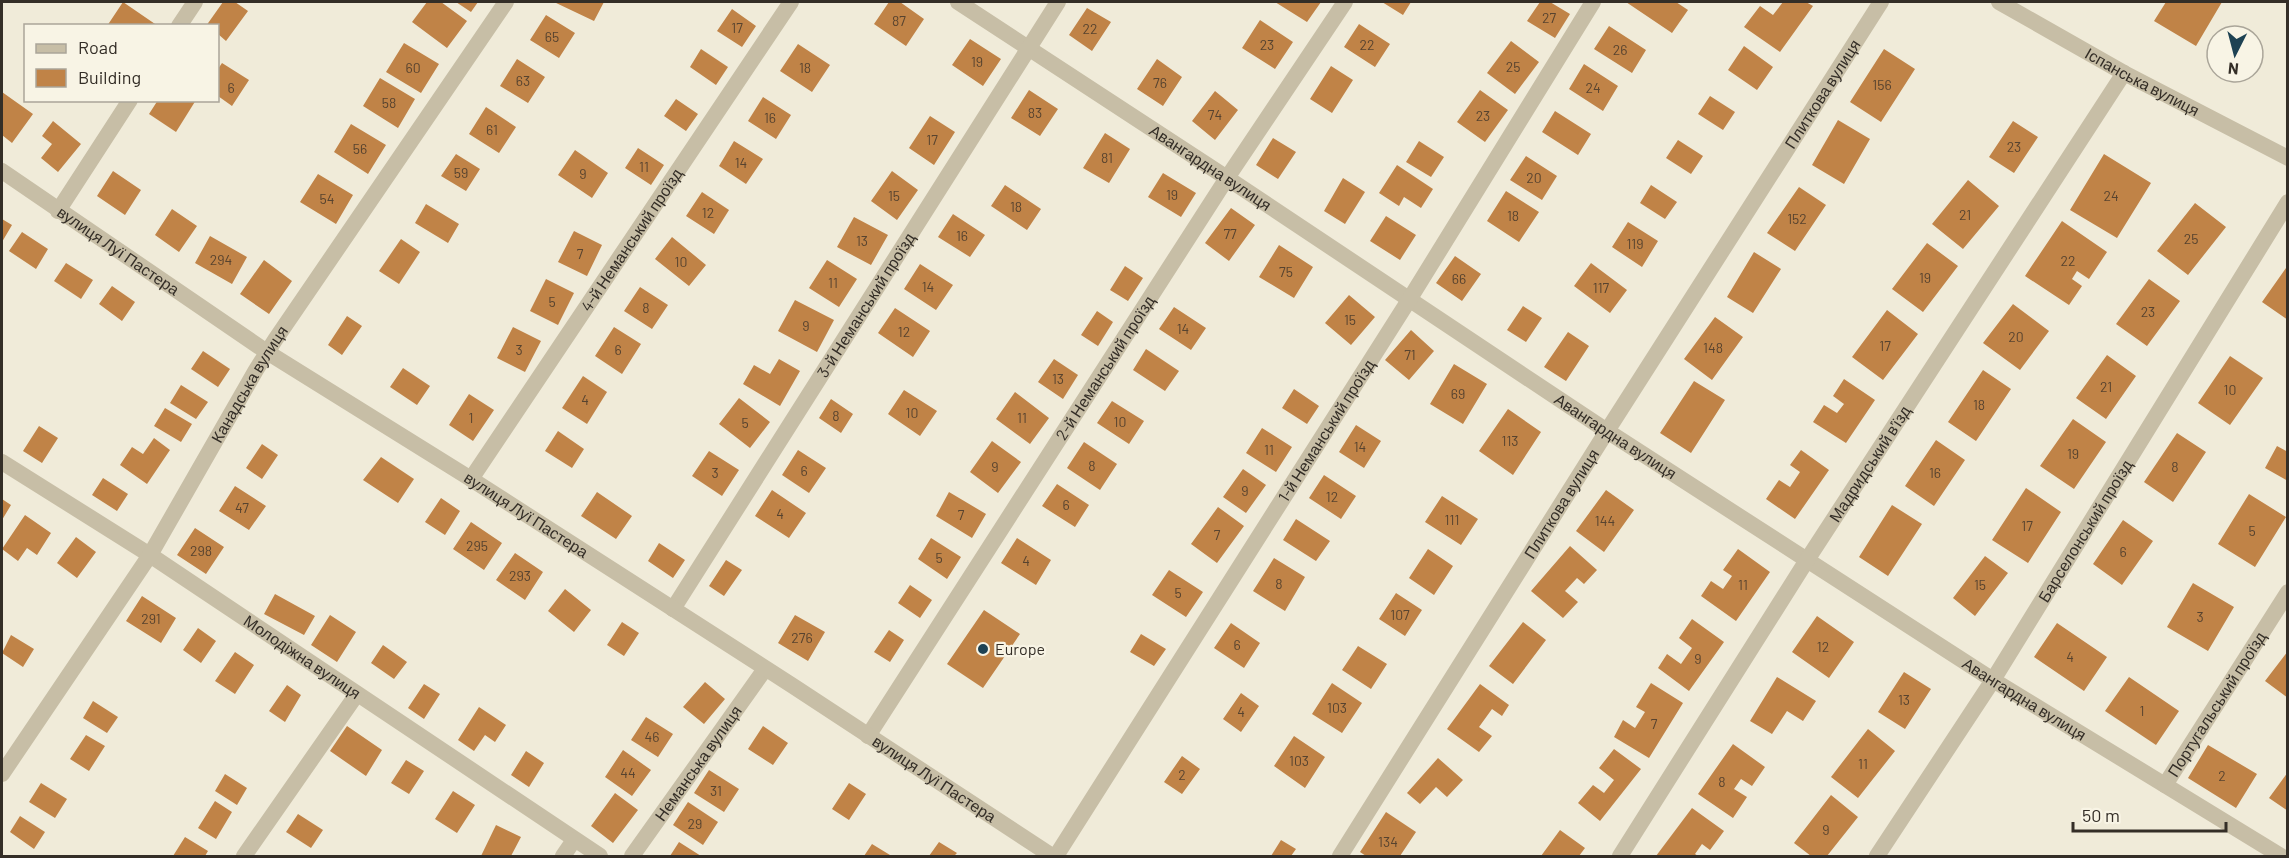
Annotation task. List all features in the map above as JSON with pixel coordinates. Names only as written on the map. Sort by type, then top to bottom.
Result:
[{"type":"street","points":[[181,24],[195,2]]},
{"type":"street","name":"Канадська вулиця","points":[[2,774],[150,555],[267,352],[506,2]]},
{"type":"street","name":"4-й Неманський проїзд","points":[[471,479],[791,2]]},
{"type":"street","name":"Авангардна вулиця","points":[[958,2],[1607,431],[1993,680],[2281,856]]},
{"type":"street","name":"3-й Неманський проїзд","points":[[673,609],[1058,2]]},
{"type":"street","name":"2-й Неманський проїзд","points":[[868,736],[1227,178],[1345,2]]},
{"type":"street","name":"1-й Неманський проїзд","points":[[1056,856],[1409,300],[1593,2]]},
{"type":"street","name":"Плиткова вулиця","points":[[1340,856],[1607,431],[1881,2]]},
{"type":"street","name":"Іспанська вулиця","points":[[1999,2],[2124,73],[2288,158]]},
{"type":"street","name":"Мадридський в'їзд","points":[[1620,856],[1807,560],[2124,73]]},
{"type":"street","points":[[58,211],[129,102]]},
{"type":"street","name":"вулиця Луї Пастера","points":[[2,171],[267,352],[471,479],[1052,856]]},
{"type":"street","name":"Барселонський проїзд","points":[[1877,856],[1993,680],[2288,202]]},
{"type":"street","name":"Молодіжна вулиця","points":[[2,462],[150,555],[600,856]]},
{"type":"street","name":"Португальський проїзд","points":[[2166,785],[2288,592]]},
{"type":"street","name":"Неманська вулиця","points":[[632,856],[765,669]]},
{"type":"street","points":[[244,856],[357,694]]},
{"type":"street","points":[[563,856],[574,840]]},
{"type":"building","points":[[123,2],[155,24],[108,24]]},
{"type":"building","points":[[223,2],[235,2],[248,11],[226,41],[219,35],[219,24],[207,24]]},
{"type":"building","points":[[427,2],[441,2],[467,21],[447,48],[412,22]]},
{"type":"building","points":[[456,2],[478,2],[471,12]]},
{"type":"building","points":[[554,2],[604,2],[594,21]]},
{"type":"building","points":[[889,2],[900,2],[924,19],[906,46],[874,24]]},
{"type":"building","points":[[1275,2],[1321,2],[1307,22]]},
{"type":"building","points":[[1382,2],[1411,2],[1403,15]]},
{"type":"building","points":[[1540,2],[1550,2],[1570,14],[1555,38],[1527,21]]},
{"type":"building","points":[[1626,2],[1676,2],[1688,10],[1672,33]]},
{"type":"building","points":[[1783,2],[1806,2],[1813,6],[1780,52],[1744,27],[1760,6],[1773,15]]},
{"type":"building","points":[[2166,2],[2222,2],[2209,24],[2205,24],[2205,31],[2196,46],[2154,21]]},
{"type":"building","points":[[1087,8],[1111,22],[1092,51],[1069,35]]},
{"type":"building","points":[[732,9],[756,26],[742,47],[717,31]]},
{"type":"building","points":[[546,15],[575,33],[559,58],[530,40]]},
{"type":"building","points":[[1260,20],[1293,42],[1275,69],[1242,48]]},
{"type":"building","points":[[1359,24],[1390,44],[1375,67],[1344,47]]},
{"type":"building","points":[[1609,26],[1646,50],[1632,73],[1594,49]]},
{"type":"building","points":[[970,39],[1001,59],[983,86],[952,65]]},
{"type":"building","points":[[1511,41],[1539,62],[1515,94],[1487,73]]},
{"type":"building","points":[[404,43],[439,64],[421,93],[386,72]]},
{"type":"building","points":[[798,44],[830,65],[812,92],[780,71]]},
{"type":"building","points":[[1744,46],[1773,67],[1757,90],[1728,70]]},
{"type":"building","points":[[701,49],[728,67],[716,85],[690,67]]},
{"type":"building","points":[[1884,49],[1915,69],[1881,122],[1850,102]]},
{"type":"building","points":[[517,59],[545,77],[528,103],[500,86]]},
{"type":"building","points":[[1157,59],[1182,77],[1163,106],[1137,89]]},
{"type":"building","points":[[222,63],[249,80],[232,106],[219,97],[219,68]]},
{"type":"building","points":[[1584,64],[1618,86],[1603,111],[1569,89]]},
{"type":"building","points":[[1331,66],[1353,80],[1332,113],[1310,99]]},
{"type":"building","points":[[380,78],[415,99],[398,128],[363,106]]},
{"type":"building","points":[[1029,90],[1058,109],[1040,136],[1011,118]]},
{"type":"building","points":[[1480,90],[1508,110],[1485,142],[1457,122]]},
{"type":"building","points":[[1215,91],[1238,110],[1215,140],[1192,121]]},
{"type":"building","points":[[2,92],[33,114],[12,143],[2,135]]},
{"type":"building","points":[[1710,96],[1735,112],[1723,130],[1698,114]]},
{"type":"building","points":[[763,97],[791,115],[776,139],[748,121]]},
{"type":"building","points":[[676,99],[698,114],[686,131],[664,116]]},
{"type":"building","points":[[157,102],[195,102],[176,132],[149,114]]},
{"type":"building","points":[[486,107],[516,127],[499,153],[469,134]]},
{"type":"building","points":[[1555,111],[1591,134],[1578,155],[1542,132]]},
{"type":"building","points":[[930,116],[955,132],[934,165],[909,148]]},
{"type":"building","points":[[1838,120],[1870,139],[1844,184],[1812,165]]},
{"type":"building","points":[[53,121],[81,144],[58,172],[41,158],[52,144],[42,136]]},
{"type":"building","points":[[2013,121],[2038,137],[2014,173],[1989,157]]},
{"type":"building","points":[[351,124],[386,145],[368,174],[334,152]]},
{"type":"building","points":[[1105,133],[1130,149],[1109,183],[1083,168]]},
{"type":"building","points":[[1273,138],[1296,152],[1278,179],[1256,165]]},
{"type":"building","points":[[1678,140],[1703,156],[1691,174],[1666,158]]},
{"type":"building","points":[[734,141],[763,159],[746,184],[719,166]]},
{"type":"building","points":[[1419,141],[1444,157],[1431,177],[1406,162]]},
{"type":"building","points":[[638,148],[664,165],[651,185],[625,168]]},
{"type":"building","points":[[575,150],[608,173],[592,198],[558,175]]},
{"type":"building","points":[[456,154],[480,169],[466,191],[441,176]]},
{"type":"building","points":[[2104,154],[2151,183],[2117,238],[2070,210]]},
{"type":"building","points":[[1526,156],[1557,176],[1542,200],[1510,180]]},
{"type":"building","points":[[1397,165],[1433,189],[1421,208],[1404,197],[1399,206],[1379,193]]},
{"type":"building","points":[[113,171],[141,190],[125,215],[97,196]]},
{"type":"building","points":[[892,171],[918,190],[897,220],[871,201]]},
{"type":"building","points":[[1163,173],[1196,193],[1181,217],[1148,197]]},
{"type":"building","points":[[318,174],[353,195],[336,224],[300,202]]},
{"type":"building","points":[[1343,178],[1365,192],[1345,224],[1324,211]]},
{"type":"building","points":[[1968,180],[1999,206],[1963,249],[1932,224]]},
{"type":"building","points":[[1005,185],[1041,209],[1027,230],[991,206]]},
{"type":"building","points":[[1651,185],[1677,202],[1665,219],[1640,203]]},
{"type":"building","points":[[1799,187],[1826,205],[1795,251],[1767,233]]},
{"type":"building","points":[[1506,191],[1539,212],[1519,242],[1487,221]]},
{"type":"building","points":[[702,192],[729,210],[714,234],[686,216]]},
{"type":"building","points":[[2195,203],[2226,227],[2188,275],[2157,251]]},
{"type":"building","points":[[426,204],[459,224],[448,243],[415,223]]},
{"type":"building","points":[[1231,208],[1255,225],[1229,261],[1205,243]]},
{"type":"building","points":[[172,209],[197,226],[179,252],[155,235]]},
{"type":"building","points":[[953,214],[985,235],[970,257],[938,237]]},
{"type":"building","points":[[1386,216],[1416,235],[1400,260],[1370,241]]},
{"type":"building","points":[[854,217],[888,235],[871,265],[837,247]]},
{"type":"building","points":[[2,219],[12,225],[2,242]]},
{"type":"building","points":[[2062,221],[2107,252],[2089,279],[2077,271],[2072,279],[2082,286],[2069,305],[2025,276]]},
{"type":"building","points":[[1628,222],[1658,241],[1642,267],[1612,247]]},
{"type":"building","points":[[574,231],[602,245],[587,276],[558,262]]},
{"type":"building","points":[[22,232],[48,249],[36,269],[9,251]]},
{"type":"building","points":[[210,236],[247,257],[232,284],[195,263]]},
{"type":"building","points":[[672,237],[706,265],[689,286],[655,259]]},
{"type":"building","points":[[401,239],[420,252],[399,284],[379,271]]},
{"type":"building","points":[[1927,243],[1958,266],[1923,312],[1892,289]]},
{"type":"building","points":[[1279,245],[1313,267],[1294,298],[1259,277]]},
{"type":"building","points":[[1754,252],[1781,269],[1753,313],[1727,297]]},
{"type":"building","points":[[1455,256],[1481,274],[1462,301],[1436,283]]},
{"type":"building","points":[[264,260],[292,281],[269,314],[240,294]]},
{"type":"building","points":[[827,260],[857,279],[839,307],[809,288]]},
{"type":"building","points":[[66,263],[93,280],[81,299],[54,281]]},
{"type":"building","points":[[1591,263],[1627,290],[1610,313],[1574,286]]},
{"type":"building","points":[[920,264],[953,285],[936,310],[904,289]]},
{"type":"building","points":[[1125,266],[1143,278],[1128,301],[1110,290]]},
{"type":"building","points":[[2286,268],[2288,269],[2288,320],[2262,302]]},
{"type":"building","points":[[546,279],[574,293],[558,325],[530,311]]},
{"type":"building","points":[[2149,279],[2180,301],[2147,346],[2116,324]]},
{"type":"building","points":[[112,286],[135,302],[122,321],[99,304]]},
{"type":"building","points":[[640,287],[668,305],[652,329],[624,311]]},
{"type":"building","points":[[1349,295],[1375,317],[1351,345],[1325,323]]},
{"type":"building","points":[[795,300],[834,320],[817,352],[778,331]]},
{"type":"building","points":[[2013,304],[2049,331],[2020,370],[1983,343]]},
{"type":"building","points":[[1523,306],[1542,318],[1526,342],[1507,330]]},
{"type":"building","points":[[1174,307],[1206,328],[1191,350],[1159,329]]},
{"type":"building","points":[[895,308],[930,331],[913,357],[878,333]]},
{"type":"building","points":[[1887,310],[1918,334],[1883,380],[1852,357]]},
{"type":"building","points":[[1097,311],[1113,322],[1098,346],[1081,335]]},
{"type":"building","points":[[347,316],[362,326],[342,355],[328,345]]},
{"type":"building","points":[[1715,317],[1743,337],[1712,380],[1684,359]]},
{"type":"building","points":[[513,327],[541,341],[525,372],[497,358]]},
{"type":"building","points":[[614,327],[641,344],[622,374],[595,356]]},
{"type":"building","points":[[1411,330],[1434,351],[1409,380],[1385,360]]},
{"type":"building","points":[[1568,332],[1589,346],[1566,381],[1544,367]]},
{"type":"building","points":[[1146,349],[1179,371],[1165,391],[1133,370]]},
{"type":"building","points":[[203,351],[230,369],[218,387],[191,369]]},
{"type":"building","points":[[2107,355],[2136,376],[2106,419],[2076,398]]},
{"type":"building","points":[[2230,356],[2263,378],[2230,425],[2198,403]]},
{"type":"building","points":[[779,359],[800,371],[780,406],[743,384],[754,365],[770,374]]},
{"type":"building","points":[[1054,359],[1078,375],[1063,399],[1038,382]]},
{"type":"building","points":[[1454,364],[1487,384],[1463,424],[1430,404]]},
{"type":"building","points":[[403,368],[430,386],[417,405],[390,387]]},
{"type":"building","points":[[1983,370],[2011,389],[1976,441],[1948,422]]},
{"type":"building","points":[[583,376],[607,392],[587,424],[562,408]]},
{"type":"building","points":[[1844,379],[1875,400],[1846,443],[1813,422],[1824,405],[1837,413],[1844,404],[1833,396]]},
{"type":"building","points":[[1694,381],[1725,400],[1691,453],[1660,433]]},
{"type":"building","points":[[181,385],[208,402],[196,419],[170,403]]},
{"type":"building","points":[[1294,389],[1319,406],[1307,424],[1282,408]]},
{"type":"building","points":[[904,390],[937,411],[920,436],[888,414]]},
{"type":"building","points":[[1015,392],[1049,418],[1030,444],[996,419]]},
{"type":"building","points":[[469,394],[494,410],[473,441],[449,425]]},
{"type":"building","points":[[739,398],[770,422],[750,448],[719,424]]},
{"type":"building","points":[[831,399],[853,414],[841,433],[819,418]]},
{"type":"building","points":[[1112,401],[1144,421],[1129,444],[1097,423]]},
{"type":"building","points":[[165,408],[192,424],[181,442],[154,426]]},
{"type":"building","points":[[1508,409],[1541,432],[1513,475],[1479,451]]},
{"type":"building","points":[[2073,419],[2106,442],[2074,489],[2040,466]]},
{"type":"building","points":[[1356,425],[1381,441],[1364,468],[1339,452]]},
{"type":"building","points":[[39,426],[58,438],[42,463],[23,451]]},
{"type":"building","points":[[1262,428],[1292,447],[1276,472],[1246,453]]},
{"type":"building","points":[[558,431],[584,449],[572,468],[545,451]]},
{"type":"building","points":[[2177,433],[2206,452],[2173,502],[2144,482]]},
{"type":"building","points":[[154,438],[170,450],[147,484],[120,465],[132,447],[143,454]]},
{"type":"building","points":[[1936,440],[1965,460],[1934,506],[1905,486]]},
{"type":"building","points":[[992,441],[1021,462],[998,493],[970,472]]},
{"type":"building","points":[[1084,442],[1117,464],[1100,490],[1067,468]]},
{"type":"building","points":[[262,444],[278,455],[262,479],[246,468]]},
{"type":"building","points":[[2277,446],[2288,452],[2288,481],[2265,468]]},
{"type":"building","points":[[798,450],[826,468],[809,493],[782,475]]},
{"type":"building","points":[[1801,450],[1829,470],[1795,519],[1766,499],[1779,480],[1790,487],[1800,472],[1790,465]]},
{"type":"building","points":[[709,451],[739,470],[722,496],[692,476]]},
{"type":"building","points":[[381,457],[414,479],[398,503],[363,480]]},
{"type":"building","points":[[1243,469],[1266,485],[1246,513],[1223,497]]},
{"type":"building","points":[[1324,475],[1356,496],[1341,519],[1309,498]]},
{"type":"building","points":[[103,478],[128,494],[117,511],[92,495]]},
{"type":"building","points":[[1057,484],[1089,505],[1075,527],[1042,506]]},
{"type":"building","points":[[235,486],[266,506],[249,530],[219,511]]},
{"type":"building","points":[[2026,488],[2061,512],[2028,563],[1992,540]]},
{"type":"building","points":[[772,490],[806,513],[789,538],[755,516]]},
{"type":"building","points":[[1606,490],[1634,510],[1604,552],[1576,531]]},
{"type":"building","points":[[597,492],[632,516],[616,539],[581,516]]},
{"type":"building","points":[[949,492],[986,514],[972,538],[936,516]]},
{"type":"building","points":[[2249,494],[2286,517],[2255,567],[2218,544]]},
{"type":"building","points":[[1442,496],[1478,519],[1461,545],[1425,522]]},
{"type":"building","points":[[441,498],[460,511],[445,535],[425,522]]},
{"type":"building","points":[[2,499],[11,505],[2,520]]},
{"type":"building","points":[[1892,505],[1922,524],[1888,576],[1859,557]]},
{"type":"building","points":[[1218,507],[1244,526],[1217,563],[1191,544]]},
{"type":"building","points":[[25,515],[51,533],[37,555],[27,548],[18,561],[2,549]]},
{"type":"building","points":[[1296,519],[1330,541],[1316,561],[1283,540]]},
{"type":"building","points":[[2123,520],[2153,541],[2122,585],[2093,564]]},
{"type":"building","points":[[471,522],[502,543],[484,570],[453,549]]},
{"type":"building","points":[[195,528],[224,547],[206,574],[177,555]]},
{"type":"building","points":[[76,537],[96,552],[77,578],[57,563]]},
{"type":"building","points":[[931,538],[961,557],[947,579],[918,559]]},
{"type":"building","points":[[1017,538],[1051,560],[1036,585],[1001,563]]},
{"type":"building","points":[[659,543],[685,560],[673,578],[648,561]]},
{"type":"building","points":[[1570,546],[1597,570],[1584,584],[1577,578],[1565,591],[1578,602],[1563,618],[1531,591]]},
{"type":"building","points":[[1428,549],[1453,566],[1434,595],[1409,578]]},
{"type":"building","points":[[1738,549],[1770,572],[1736,621],[1701,596],[1711,581],[1723,589],[1732,576],[1723,570]]},
{"type":"building","points":[[515,553],[543,572],[525,600],[496,580]]},
{"type":"building","points":[[1985,556],[2008,573],[1975,616],[1953,598]]},
{"type":"building","points":[[1274,558],[1305,577],[1285,611],[1253,591]]},
{"type":"building","points":[[726,560],[742,570],[724,596],[709,586]]},
{"type":"building","points":[[1169,570],[1203,592],[1186,617],[1152,595]]},
{"type":"building","points":[[2193,583],[2234,607],[2208,651],[2167,627]]},
{"type":"building","points":[[910,585],[932,600],[920,618],[898,603]]},
{"type":"building","points":[[565,589],[591,610],[574,632],[548,611]]},
{"type":"building","points":[[1396,593],[1422,610],[1405,636],[1379,619]]},
{"type":"building","points":[[275,594],[315,616],[304,635],[264,614]]},
{"type":"building","points":[[142,596],[176,618],[161,643],[126,621]]},
{"type":"building","name":"Europe","points":[[984,610],[1020,634],[983,688],[947,664]]},
{"type":"building","points":[[330,615],[356,632],[337,662],[311,645]]},
{"type":"building","points":[[795,615],[825,632],[808,661],[778,643]]},
{"type":"building","points":[[1817,616],[1854,642],[1829,678],[1792,652]]},
{"type":"building","points":[[1692,619],[1724,642],[1689,691],[1658,668],[1667,654],[1681,664],[1692,648],[1679,638]]},
{"type":"building","points":[[622,622],[639,633],[624,656],[607,645]]},
{"type":"building","points":[[1523,622],[1546,640],[1513,684],[1489,666]]},
{"type":"building","points":[[1231,623],[1260,643],[1244,668],[1214,648]]},
{"type":"building","points":[[2057,623],[2107,657],[2084,691],[2034,657]]},
{"type":"building","points":[[198,628],[216,641],[201,663],[183,650]]},
{"type":"building","points":[[889,630],[904,640],[890,662],[874,652]]},
{"type":"building","points":[[1141,634],[1166,649],[1154,666],[1130,652]]},
{"type":"building","points":[[11,635],[34,649],[23,667],[2,653]]},
{"type":"building","points":[[383,645],[407,662],[394,679],[371,663]]},
{"type":"building","points":[[1358,646],[1387,664],[1371,689],[1342,670]]},
{"type":"building","points":[[2288,651],[2288,698],[2265,681]]},
{"type":"building","points":[[235,652],[254,665],[235,694],[215,681]]},
{"type":"building","points":[[1904,672],[1931,689],[1905,729],[1878,712]]},
{"type":"building","points":[[1777,677],[1816,701],[1803,721],[1787,711],[1772,734],[1750,721]]},
{"type":"building","points":[[2129,677],[2179,711],[2156,745],[2105,711]]},
{"type":"building","points":[[705,682],[725,699],[704,724],[683,707]]},
{"type":"building","points":[[1332,683],[1362,703],[1342,733],[1312,714]]},
{"type":"building","points":[[1651,683],[1683,703],[1649,758],[1614,737],[1623,720],[1635,728],[1645,712],[1636,707]]},
{"type":"building","points":[[424,684],[440,694],[424,719],[408,708]]},
{"type":"building","points":[[1480,684],[1509,705],[1502,716],[1492,709],[1479,727],[1492,736],[1479,752],[1447,729]]},
{"type":"building","points":[[287,685],[301,695],[285,722],[269,711]]},
{"type":"building","points":[[1241,693],[1259,706],[1241,732],[1223,719]]},
{"type":"building","points":[[93,701],[118,717],[107,733],[83,718]]},
{"type":"building","points":[[479,707],[506,725],[495,742],[485,735],[474,751],[458,740]]},
{"type":"building","points":[[646,717],[673,734],[658,757],[631,740]]},
{"type":"building","points":[[347,726],[382,750],[366,776],[330,751]]},
{"type":"building","points":[[763,726],[788,743],[773,765],[748,749]]},
{"type":"building","points":[[1868,729],[1895,751],[1858,798],[1831,777]]},
{"type":"building","points":[[86,735],[105,746],[89,771],[70,759]]},
{"type":"building","points":[[1294,736],[1325,757],[1305,788],[1274,766]]},
{"type":"building","points":[[1733,744],[1765,767],[1752,786],[1741,779],[1734,789],[1747,797],[1733,818],[1698,794]]},
{"type":"building","points":[[2208,745],[2257,774],[2236,808],[2188,778]]},
{"type":"building","points":[[1614,749],[1641,769],[1600,821],[1578,803],[1593,785],[1604,793],[1614,780],[1599,768]]},
{"type":"building","points":[[623,750],[651,770],[632,796],[605,777]]},
{"type":"building","points":[[526,751],[544,763],[529,787],[511,775]]},
{"type":"building","points":[[1182,756],[1200,769],[1182,794],[1164,782]]},
{"type":"building","points":[[1438,758],[1463,780],[1447,797],[1436,787],[1420,804],[1407,793]]},
{"type":"building","points":[[406,760],[424,771],[409,794],[391,783]]},
{"type":"building","points":[[709,770],[739,789],[724,812],[694,793]]},
{"type":"building","points":[[2288,772],[2288,811],[2269,798]]},
{"type":"building","points":[[225,774],[247,788],[237,805],[215,791]]},
{"type":"building","points":[[41,783],[67,799],[55,818],[29,802]]},
{"type":"building","points":[[849,783],[866,794],[849,820],[832,809]]},
{"type":"building","points":[[453,791],[475,805],[457,833],[435,819]]},
{"type":"building","points":[[615,793],[638,810],[613,843],[591,826]]},
{"type":"building","points":[[1831,795],[1858,817],[1827,856],[1811,856],[1794,843]]},
{"type":"building","points":[[215,801],[232,812],[216,839],[198,828]]},
{"type":"building","points":[[688,802],[718,822],[703,845],[673,825]]},
{"type":"building","points":[[1692,808],[1724,831],[1710,850],[1702,844],[1695,854],[1698,856],[1656,856]]},
{"type":"building","points":[[1386,812],[1416,832],[1400,856],[1366,856],[1360,852]]},
{"type":"building","points":[[298,814],[323,830],[311,848],[286,832]]},
{"type":"building","points":[[20,816],[45,832],[34,849],[10,832]]},
{"type":"building","points":[[496,825],[521,837],[511,856],[481,856]]},
{"type":"building","points":[[1560,830],[1585,848],[1579,856],[1541,856]]},
{"type":"building","points":[[185,837],[208,851],[205,856],[173,856]]},
{"type":"building","points":[[1281,840],[1296,849],[1291,856],[1271,856]]},
{"type":"building","points":[[679,842],[701,856],[670,856]]},
{"type":"building","points":[[939,842],[957,853],[954,856],[929,856]]},
{"type":"building","points":[[872,844],[890,855],[864,856]]},
{"type":"place","name":"Europe","points":[[983,649]]}]
